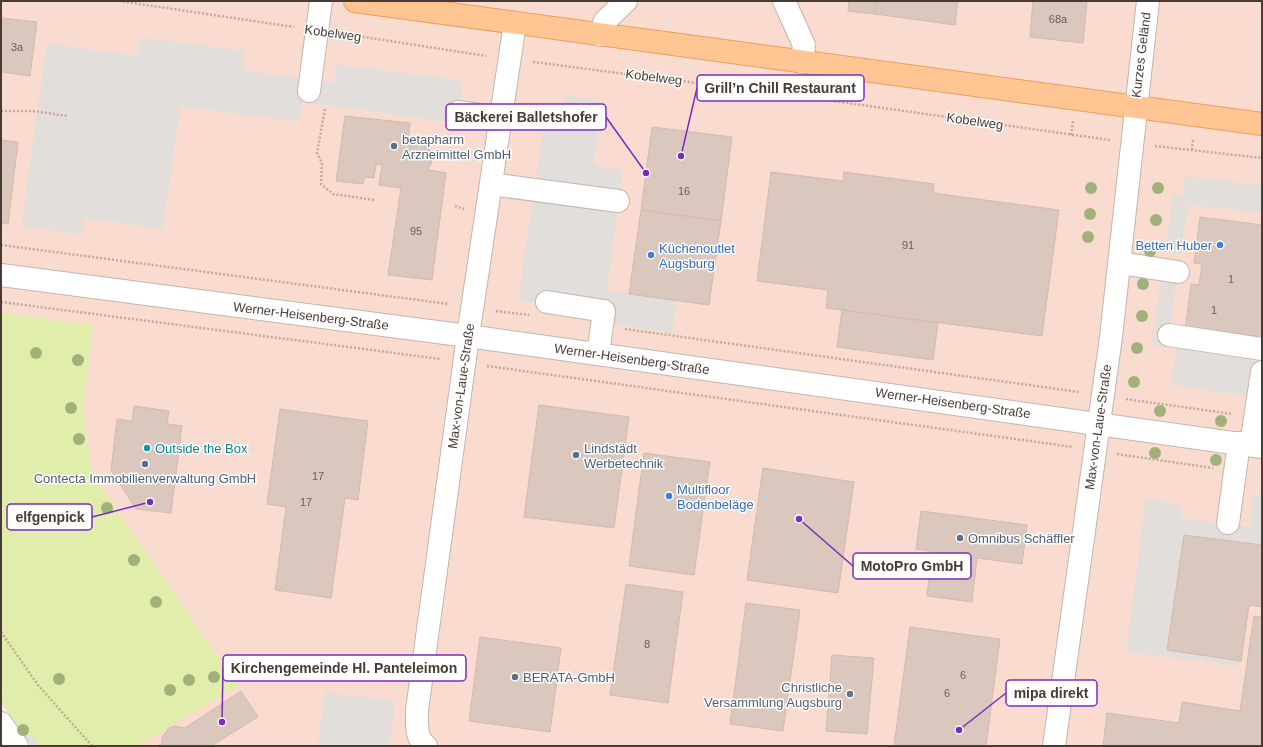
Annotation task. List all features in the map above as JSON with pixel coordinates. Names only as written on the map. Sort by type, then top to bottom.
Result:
[{"type":"main road","points":[[355,1],[1135,108],[1262,124]]},
{"type":"street","points":[[309,91],[321,1]]},
{"type":"street","points":[[600,35],[605,21],[626,1]]},
{"type":"street","points":[[784,1],[804,45],[802,62]]},
{"type":"street","name":"Kurzes Geländ","points":[[1135,108],[1148,1]]},
{"type":"street","name":"Max-von-Laue-Straße","points":[[426,746],[422,744],[417,731],[417,710],[464,362],[515,23]]},
{"type":"street","name":"Max-von-Laue-Straße","points":[[1054,746],[1120,263],[1133,143],[1135,108]]},
{"type":"street","points":[[458,112],[501,118]]},
{"type":"street","points":[[491,184],[618,201]]},
{"type":"street","points":[[1120,263],[1178,272]]},
{"type":"street","name":"Werner-Heisenberg-Straße","points":[[1,275],[468,336],[1251,445]]},
{"type":"street","points":[[540,309],[604,311],[598,354]]},
{"type":"street","points":[[1169,335],[1262,349]]},
{"type":"street","points":[[1228,523],[1236,471],[1251,445],[1262,372]]},
{"type":"street","points":[[1,723],[17,746]]},
{"type":"path","name":"Kobelweg","points":[[119,1],[510,59],[798,96],[1133,143],[1262,158]]},
{"type":"path","points":[[325,105],[317,153],[322,164],[321,184],[333,194],[375,200]]},
{"type":"path","points":[[1,111],[33,111],[68,116]]},
{"type":"path","points":[[1,245],[472,307],[540,309]]},
{"type":"path","points":[[1,302],[464,362],[1236,471]]},
{"type":"path","points":[[602,326],[1255,417]]},
{"type":"path","points":[[1,632],[38,685],[92,746]]},
{"type":"shaded area","points":[[1,1],[1262,1],[1262,746],[137,746],[238,685],[92,474],[83,408],[93,325],[1,313]]},
{"type":"shaded area","points":[[141,37],[244,51],[242,70],[334,83],[337,64],[463,81],[457,123],[302,102],[299,122],[180,106],[163,229],[84,218],[82,235],[21,226],[47,43],[138,56]]},
{"type":"shaded area","points":[[565,95],[602,102],[593,165],[623,170],[607,291],[676,300],[672,334],[536,309],[538,303],[518,300],[547,102],[563,104]]},
{"type":"shaded area","points":[[1185,176],[1262,185],[1262,213],[1188,205],[1180,256],[1165,253],[1173,194],[1183,195]]},
{"type":"shaded area","points":[[1160,282],[1176,284],[1167,347],[1152,345]]},
{"type":"shaded area","points":[[1177,344],[1254,354],[1248,396],[1171,385]]},
{"type":"shaded area","points":[[1254,494],[1262,496],[1262,595],[1251,593],[1240,666],[1126,652],[1146,499],[1182,505],[1181,518],[1250,527]]},
{"type":"shaded area","points":[[325,692],[395,701],[390,746],[318,746]]},
{"type":"shaded area","points":[[23,735],[33,735],[40,746],[31,746]]},
{"type":"green space","points":[[1,313],[93,325],[83,408],[92,474],[238,686],[137,746],[40,746],[33,735],[23,735],[1,702],[3,691],[1,687]]},
{"type":"building","points":[[849,1],[877,1],[875,14],[848,11]]},
{"type":"building","points":[[877,1],[958,1],[955,25],[875,14]]},
{"type":"building","points":[[1033,1],[1087,1],[1083,43],[1030,37]]},
{"type":"building","points":[[1,18],[37,22],[30,76],[1,72]]},
{"type":"building","points":[[345,116],[410,123],[408,141],[410,147],[415,144],[425,144],[432,153],[431,165],[428,168],[429,170],[446,173],[432,280],[388,275],[401,188],[379,185],[382,165],[376,164],[374,178],[364,177],[363,184],[336,181]]},
{"type":"building","points":[[652,127],[732,137],[721,221],[641,210]]},
{"type":"building","points":[[1,140],[18,142],[8,224],[1,223]]},
{"type":"building","points":[[771,172],[843,181],[844,172],[934,184],[933,193],[1059,210],[1042,336],[826,308],[828,290],[757,281]]},
{"type":"building","points":[[641,210],[721,221],[709,305],[629,294]]},
{"type":"building","points":[[1200,217],[1262,225],[1262,341],[1185,331],[1191,284],[1199,285],[1202,264],[1194,263]]},
{"type":"building","points":[[842,310],[938,323],[933,360],[837,347]]},
{"type":"building","points":[[539,405],[629,417],[614,528],[524,517]]},
{"type":"building","name":"Outside the Box","points":[[134,406],[169,411],[167,424],[182,426],[171,513],[136,509],[111,470],[117,419],[132,421]]},
{"type":"building","points":[[280,409],[368,421],[358,500],[345,498],[331,598],[275,590],[286,507],[267,504]]},
{"type":"building","points":[[644,453],[710,462],[694,575],[629,566]]},
{"type":"building","points":[[763,468],[854,482],[838,593],[747,580]]},
{"type":"building","points":[[921,511],[1027,525],[1022,564],[977,558],[972,602],[927,596],[932,551],[916,549]]},
{"type":"building","points":[[1184,535],[1262,545],[1262,607],[1249,605],[1241,661],[1167,650]]},
{"type":"building","points":[[626,584],[683,592],[668,703],[610,695]]},
{"type":"building","points":[[746,603],[800,610],[783,731],[730,724]]},
{"type":"building","points":[[1254,616],[1262,617],[1262,746],[1103,746],[1107,713],[1179,723],[1182,702],[1240,711]]},
{"type":"building","points":[[910,627],[1000,639],[986,746],[894,746]]},
{"type":"building","points":[[480,637],[561,648],[550,732],[469,721]]},
{"type":"building","name":"Christliche Versammlung Augsburg","points":[[832,655],[874,658],[867,734],[826,731]]},
{"type":"building","points":[[241,691],[258,717],[211,746],[158,746],[162,743],[162,737],[169,728],[175,726],[185,728]]},
{"type":"place","name":"betapharm Arzneimittel GmbH","points":[[394,146]]},
{"type":"place","name":"Grill’n Chill Restaurant","points":[[681,156]]},
{"type":"place","name":"Bäckerei Balletshofer","points":[[646,173]]},
{"type":"place","name":"Betten Huber","points":[[1220,245]]},
{"type":"place","name":"Küchenoutlet Augsburg","points":[[651,255]]},
{"type":"place","name":"Outside the Box","points":[[147,448]]},
{"type":"place","name":"Lindstädt Werbetechnik","points":[[576,455]]},
{"type":"place","name":"Contecta Immobilienverwaltung GmbH","points":[[145,464]]},
{"type":"place","name":"Multifloor Bodenbeläge","points":[[669,496]]},
{"type":"place","name":"elfgenpick","points":[[150,502]]},
{"type":"place","name":"MotoPro GmbH","points":[[799,519]]},
{"type":"place","name":"Omnibus Schäffler","points":[[960,538]]},
{"type":"place","name":"BERATA-GmbH","points":[[515,677]]},
{"type":"place","name":"Christliche Versammlung Augsburg","points":[[850,694]]},
{"type":"place","name":"Kirchengemeinde Hl. Panteleimon","points":[[222,722]]},
{"type":"place","name":"mipa direkt","points":[[959,730]]}]
